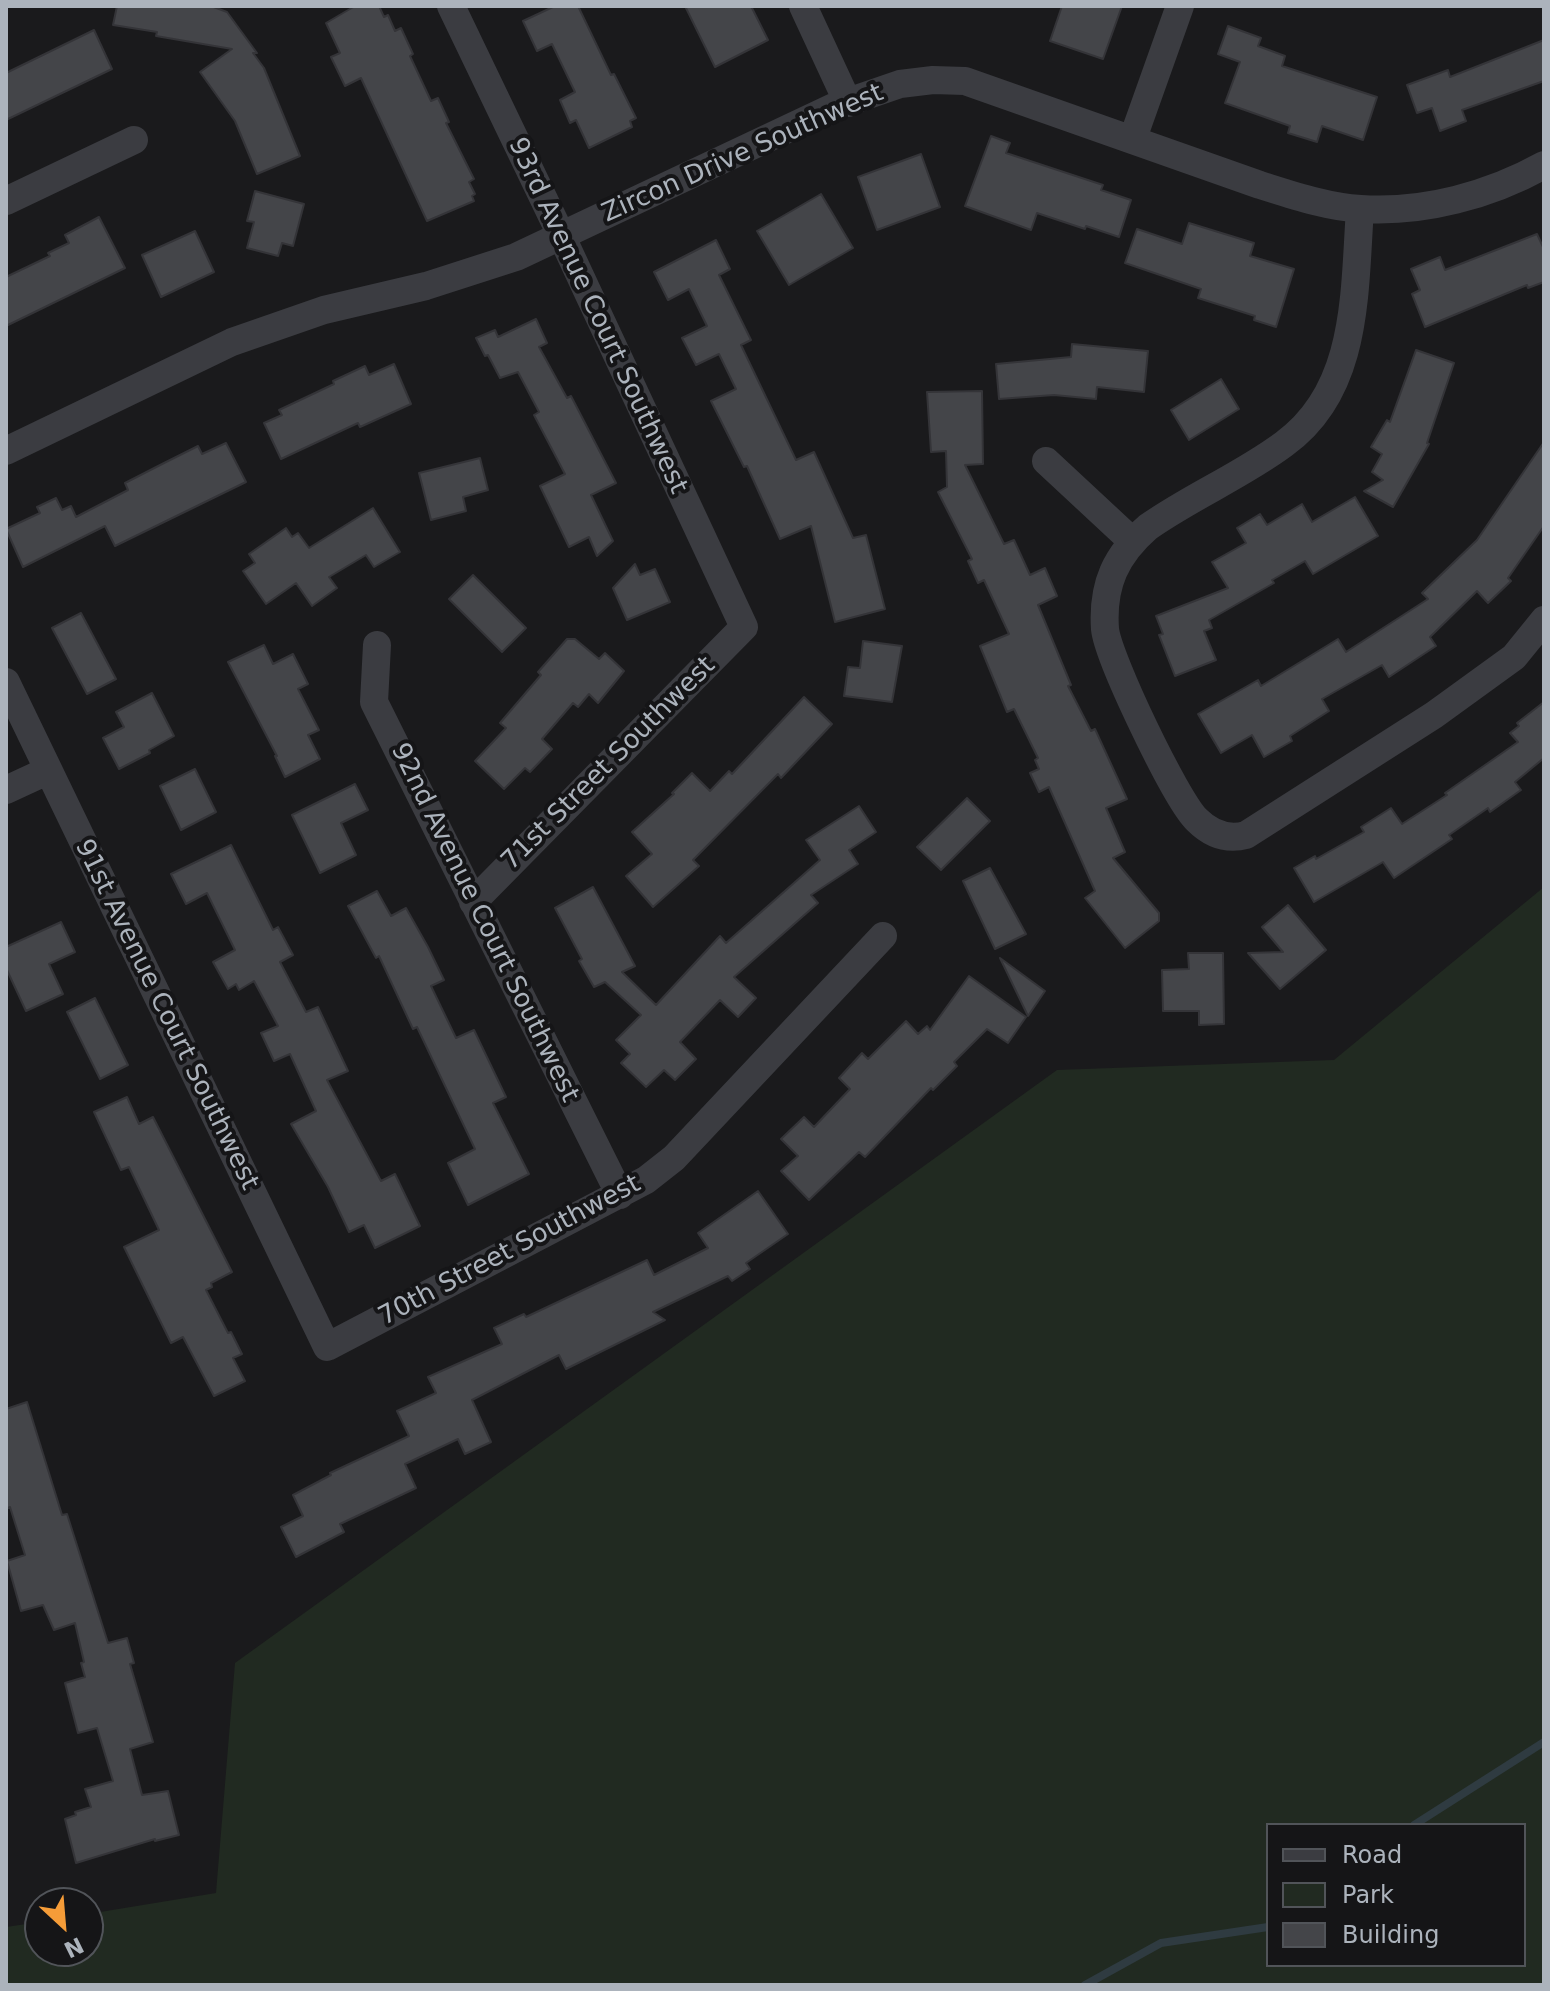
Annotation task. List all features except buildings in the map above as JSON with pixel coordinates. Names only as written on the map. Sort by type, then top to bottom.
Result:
[{"type":"street","name":"93rd Avenue Court Southwest","points":[[451,6],[744,627]]},
{"type":"street","points":[[803,6],[848,103]]},
{"type":"street","points":[[1133,138],[1180,6]]},
{"type":"street","name":"Zircon Drive Southwest","points":[[6,451],[232,342],[324,310],[426,286],[516,257],[848,103],[900,84],[933,80],[965,81],[1300,197],[1360,209],[1406,207],[1462,199],[1525,176],[1544,165]]},
{"type":"street","points":[[6,201],[134,140]]},
{"type":"street","points":[[1360,209],[1348,345],[1340,371],[1317,412],[1286,443],[1167,514],[1132,541],[1121,554],[1110,579],[1105,628],[1130,698],[1193,817],[1204,827],[1233,839],[1246,835],[1440,710],[1514,657],[1544,620]]},
{"type":"street","points":[[1046,461],[1132,541]]},
{"type":"street","name":"71st Street Southwest","points":[[473,902],[744,627]]},
{"type":"street","name":"92nd Avenue Court Southwest","points":[[377,645],[374,702],[620,1195]]},
{"type":"street","name":"91st Avenue Court Southwest","points":[[6,682],[327,1347]]},
{"type":"street","points":[[6,790],[47,771]]},
{"type":"street","name":"70th Street Southwest","points":[[327,1347],[646,1180],[674,1158],[883,936]]},
{"type":"green space","points":[[1544,887],[1544,1985],[6,1985],[6,1927],[24,1924],[24,1967],[104,1967],[104,1911],[216,1893],[235,1663],[1057,1070],[1334,1060]]},
{"type":"waterway","points":[[1417,1823],[1544,1742]]},
{"type":"waterway","points":[[1085,1985],[1161,1943],[1266,1927]]}]
